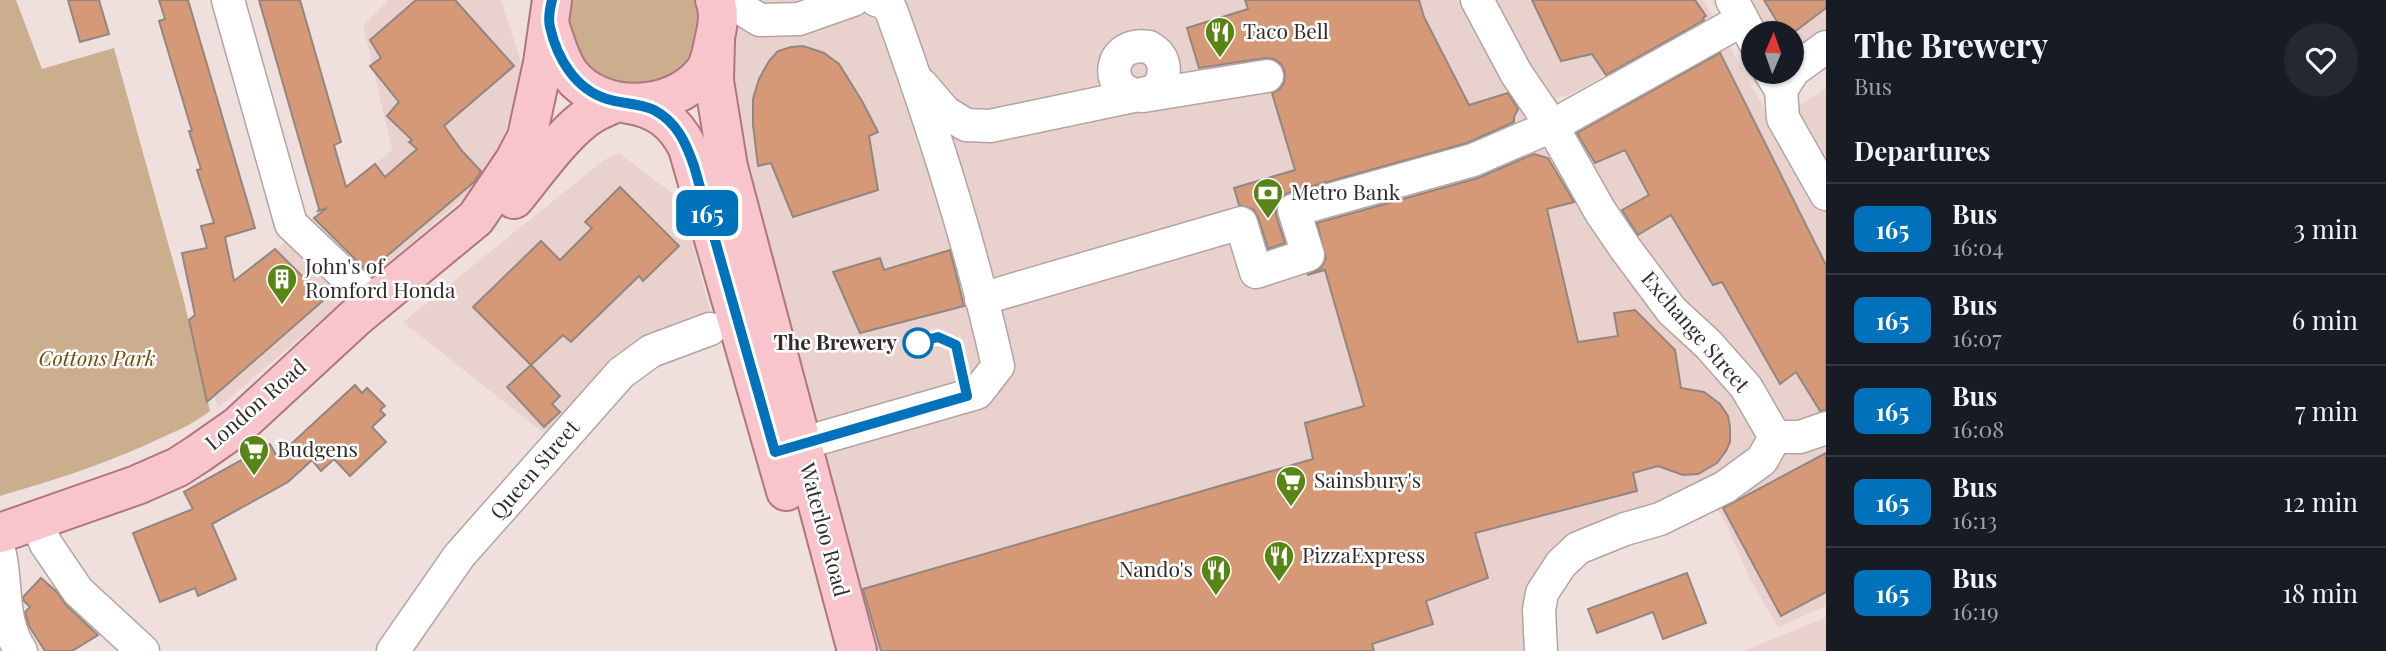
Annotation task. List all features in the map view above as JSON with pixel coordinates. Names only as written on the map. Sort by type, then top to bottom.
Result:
[{"type":"main road","points":[[715,0],[718,6],[715,40]]},
{"type":"main road","name":"London Road","points":[[0,533],[136,485],[178,467],[198,454],[238,426],[373,302],[476,218],[515,160],[527,136],[550,12]]},
{"type":"main road","name":"Waterloo Road","points":[[550,12],[569,73],[591,93],[643,106],[666,118],[688,148],[830,651]]},
{"type":"main road","name":"London Road","points":[[476,218],[506,208],[555,148],[591,114],[623,103],[645,103],[681,92],[704,72],[715,40]]},
{"type":"main road","name":"Waterloo Road","points":[[715,40],[714,81],[722,139],[800,444],[857,651]]},
{"type":"street","points":[[228,0],[291,224],[373,302]]},
{"type":"street","points":[[727,0],[760,20],[799,19],[853,0]]},
{"type":"street","points":[[800,444],[977,393],[998,366],[915,76],[891,10],[883,2],[876,0]]},
{"type":"street","name":"Exchange Street","points":[[1478,0],[1516,73],[1552,126],[1600,211],[1672,311],[1708,344],[1746,387],[1775,437]]},
{"type":"street","points":[[981,299],[1241,223],[1256,272],[1308,254],[1294,210],[1474,160],[1552,126],[1742,20]]},
{"type":"street","points":[[915,76],[946,112],[966,125],[990,126],[1133,96],[1144,93],[1155,91],[1165,71],[1162,59],[1154,50],[1140,45],[1122,52],[1114,70],[1117,83],[1123,90],[1134,95],[1143,96],[1267,76]]},
{"type":"street","points":[[1804,63],[1826,47]]},
{"type":"street","points":[[1776,84],[1783,118],[1826,194]]},
{"type":"street","name":"Queen Street","points":[[393,651],[459,556],[621,373],[651,351],[710,330]]},
{"type":"street","points":[[1541,651],[1539,610],[1542,593],[1561,564],[1577,548],[1660,519],[1715,492],[1762,460],[1775,437],[1800,437],[1826,428]]},
{"type":"street","points":[[36,521],[46,544],[78,591],[143,651]]},
{"type":"street","points":[[0,554],[5,608],[12,638],[21,651]]},
{"type":"shaded area","points":[[389,0],[501,0],[524,71],[492,174],[218,408],[193,321],[392,150],[363,26]]},
{"type":"shaded area","points":[[724,0],[1704,0],[1713,16],[1569,95],[1556,98],[1571,120],[1724,36],[1741,67],[1741,84],[1751,84],[1773,124],[1826,88],[1826,606],[1778,627],[1750,579],[1721,513],[1696,503],[1578,548],[1528,651],[878,651],[850,574],[714,94]]},
{"type":"shaded area","points":[[1730,0],[1826,0],[1826,31],[1804,46],[1804,21],[1745,21]]},
{"type":"shaded area","points":[[619,153],[681,200],[710,310],[550,438],[403,322],[604,160]]},
{"type":"shaded area","points":[[1826,617],[1826,651],[1744,651]]},
{"type":"green space","name":"Cottons Park","points":[[0,0],[16,0],[42,69],[114,48],[183,297],[210,411],[188,425],[130,452],[75,473],[0,496]]},
{"type":"green space","points":[[572,0],[703,0],[696,54],[681,71],[662,82],[619,84],[598,75],[583,59],[572,40],[569,18]]},
{"type":"building","points":[[68,0],[99,0],[109,34],[80,42]]},
{"type":"building","points":[[159,0],[188,0],[255,228],[225,237],[234,281],[275,249],[325,299],[207,402],[189,320],[195,315],[182,253],[207,248],[201,226],[214,223],[197,170],[201,169],[189,131],[192,131],[159,21],[165,19]]},
{"type":"building","points":[[259,0],[300,0],[341,142],[334,145],[346,187],[375,164],[385,177],[417,149],[409,142],[412,140],[387,116],[399,102],[370,66],[381,58],[370,40],[416,0],[455,0],[514,66],[444,126],[481,171],[474,182],[368,272],[314,218],[327,208],[318,211]]},
{"type":"building","points":[[1245,0],[1419,0],[1424,17],[1469,105],[1508,93],[1518,109],[1514,122],[1467,143],[1288,193],[1280,198],[1276,206],[1276,215],[1285,243],[1268,249],[1258,217],[1253,209],[1239,205],[1234,188],[1295,170],[1272,93],[1279,90],[1284,83],[1285,72],[1281,64],[1274,59],[1265,58],[1199,68],[1187,28],[1248,9]]},
{"type":"building","points":[[1532,0],[1695,0],[1706,16],[1704,20],[1606,75],[1592,54],[1561,61]]},
{"type":"building","points":[[1764,0],[1826,0],[1826,8],[1804,25],[1804,21],[1777,21]]},
{"type":"building","points":[[803,46],[824,53],[839,64],[862,101],[878,132],[869,136],[878,190],[793,217],[771,163],[758,166],[753,99],[759,79],[778,51]]},
{"type":"building","points":[[1720,53],[1826,265],[1826,410],[1820,411],[1796,372],[1780,384],[1722,282],[1713,285],[1671,215],[1638,235],[1622,210],[1649,195],[1625,150],[1595,163],[1577,133]]},
{"type":"building","points":[[1534,154],[1548,158],[1574,202],[1547,209],[1578,342],[1618,336],[1614,313],[1635,310],[1675,350],[1681,388],[1704,392],[1720,404],[1728,416],[1730,442],[1717,463],[1698,474],[1683,475],[1658,466],[1633,473],[1637,491],[1475,533],[1488,578],[1426,601],[1433,624],[1372,644],[1374,651],[881,651],[863,589],[1313,459],[1305,423],[1364,406],[1325,270],[1307,275],[1321,268],[1326,258],[1317,223],[1478,178]]},
{"type":"building","points":[[620,187],[679,246],[643,281],[639,276],[571,342],[563,335],[531,365],[473,307],[541,241],[560,260],[592,228],[585,222]]},
{"type":"building","points":[[950,250],[964,306],[860,333],[833,272],[880,258],[884,270]]},
{"type":"building","points":[[531,365],[560,396],[552,404],[560,412],[544,427],[507,387]]},
{"type":"building","points":[[355,385],[362,393],[367,388],[385,406],[380,410],[385,415],[372,427],[386,442],[350,476],[334,459],[321,471],[312,460],[288,482],[212,524],[236,579],[198,596],[195,588],[160,602],[133,533],[193,509],[184,492],[270,444],[277,457]]},
{"type":"building","points":[[1826,453],[1826,592],[1781,616],[1723,508]]},
{"type":"building","points":[[1687,573],[1706,623],[1663,639],[1653,612],[1597,633],[1588,609]]},
{"type":"building","points":[[41,578],[98,635],[72,651],[45,651],[29,626],[25,612],[30,607],[23,597]]},
{"type":"bus line","name":"165","points":[[552,0],[549,24],[569,73],[591,93],[654,110],[673,125],[688,148],[775,452],[967,396],[956,345],[938,337],[917,343]]},
{"type":"place","name":"Taco Bell","points":[[1220,59]]},
{"type":"place","name":"Metro Bank","points":[[1268,220]]},
{"type":"place","name":"John's of Romford Honda","points":[[282,306]]},
{"type":"place","name":"The Brewery","points":[[918,343]]},
{"type":"place","name":"Budgens","points":[[254,477]]},
{"type":"place","name":"Sainsbury's","points":[[1291,508]]},
{"type":"place","name":"PizzaExpress","points":[[1279,583]]},
{"type":"place","name":"Nando's","points":[[1216,597]]}]
